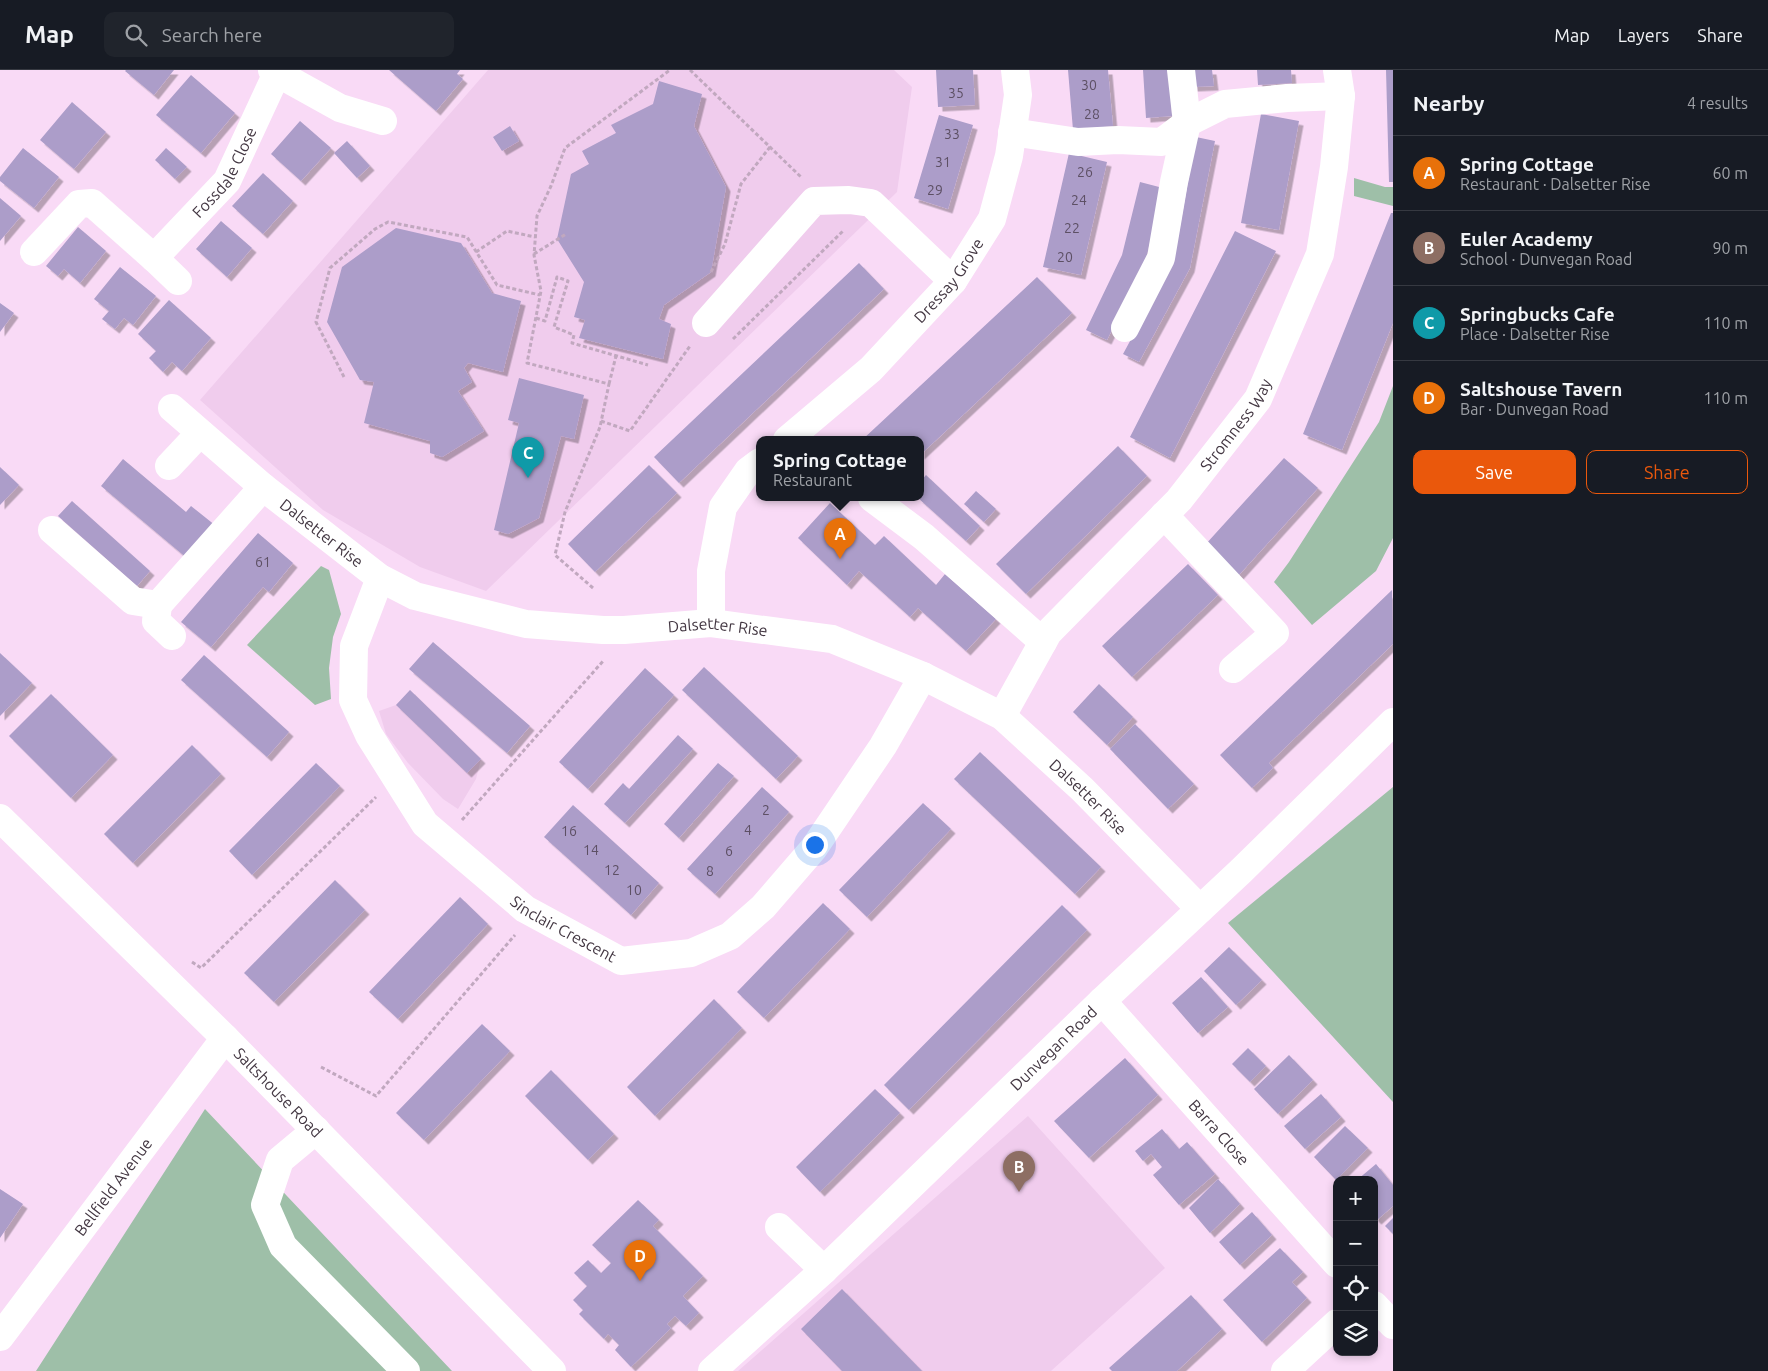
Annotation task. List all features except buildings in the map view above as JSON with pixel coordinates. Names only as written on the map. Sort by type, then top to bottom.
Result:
[{"type":"street","name":"Dressay Grove","points":[[797,436],[871,369],[953,281],[992,219],[1009,156],[1018,95],[1015,70]]},
{"type":"street","points":[[1125,328],[1161,258],[1174,182],[1187,124],[1181,70]]},
{"type":"street","name":"Fossdale Close","points":[[154,258],[228,181],[275,72],[340,108],[383,122]]},
{"type":"street","points":[[1012,132],[1078,142],[1118,140],[1162,142],[1187,124],[1225,104],[1287,98],[1339,83]]},
{"type":"street","name":"Stromness Way","points":[[1002,716],[1048,633],[1179,500],[1258,399],[1320,254],[1334,167],[1339,83]]},
{"type":"street","points":[[703,334],[814,201],[849,200],[871,203],[953,281]]},
{"type":"street","points":[[34,252],[78,204],[92,203],[178,281]]},
{"type":"street","name":"Dalsetter Rise","points":[[172,408],[264,486],[380,578],[415,596],[526,624],[624,630],[711,623],[832,639],[923,676],[1002,716],[1082,789],[1200,909]]},
{"type":"street","points":[[170,466],[200,433]]},
{"type":"street","points":[[711,623],[711,571],[724,506],[748,472],[756,465]]},
{"type":"street","points":[[172,636],[156,621],[158,605],[264,486]]},
{"type":"street","points":[[876,501],[924,537],[1043,642]]},
{"type":"street","points":[[1164,514],[1275,633],[1233,669]]},
{"type":"street","points":[[52,530],[133,601],[158,605]]},
{"type":"street","name":"Sinclair Crescent","points":[[380,578],[354,646],[353,700],[369,735],[396,778],[425,824],[525,909],[621,961],[691,953],[730,936],[762,907],[814,848],[883,746],[923,676]]},
{"type":"street","name":"Dunvegan Road","points":[[712,1371],[824,1270],[1393,722]]},
{"type":"street","name":"Saltshouse Road","points":[[0,818],[225,1038],[552,1371]]},
{"type":"street","name":"Barra Close","points":[[1102,1001],[1333,1260]]},
{"type":"street","name":"Bellfield Avenue","points":[[0,1337],[225,1038]]},
{"type":"street","points":[[316,1130],[280,1160],[265,1205],[283,1246],[406,1371]]},
{"type":"street","points":[[779,1227],[824,1270]]},
{"type":"street","points":[[1378,1309],[1393,1324]]},
{"type":"street","points":[[1286,1371],[1333,1327]]},
{"type":"path","points":[[609,384],[527,364],[541,290],[534,255],[537,216],[551,186],[565,148],[670,70]]},
{"type":"path","points":[[690,70],[825,200]]},
{"type":"path","points":[[344,377],[316,322],[330,268],[375,229],[388,222],[466,237],[496,286],[540,295]]},
{"type":"path","points":[[733,339],[844,230]]},
{"type":"path","points":[[476,252],[507,231],[535,237]]},
{"type":"path","points":[[534,255],[566,234]]},
{"type":"path","points":[[536,318],[545,321],[557,277],[568,281],[554,327],[574,335],[572,343],[648,365]]},
{"type":"path","points":[[690,345],[703,334]]},
{"type":"path","points":[[593,588],[555,555],[565,512],[600,427],[616,356]]},
{"type":"path","points":[[444,840],[614,648],[624,630]]},
{"type":"path","points":[[184,957],[201,968],[396,778]]},
{"type":"path","points":[[321,1067],[376,1096],[533,913]]},
{"type":"shaded area","points":[[488,70],[894,70],[912,87],[897,192],[486,591],[420,567],[323,510],[200,400]]},
{"type":"shaded area","points":[[410,690],[481,759],[476,779],[458,809],[443,799],[408,763],[386,734],[379,711],[396,705]]},
{"type":"shaded area","points":[[1028,1116],[1165,1268],[1051,1371],[738,1371]]},
{"type":"green space","points":[[1354,178],[1385,187],[1393,187],[1393,206],[1354,196]]},
{"type":"green space","points":[[1393,386],[1393,538],[1376,571],[1312,625],[1274,582],[1289,562],[1379,422]]},
{"type":"green space","points":[[321,566],[329,570],[341,614],[333,637],[329,668],[331,699],[315,705],[247,645]]},
{"type":"green space","points":[[1393,787],[1393,1102],[1228,923]]},
{"type":"green space","points":[[205,1109],[452,1371],[36,1371]]},
{"type":"place","name":"Springbucks Cafe","points":[[528,478]]},
{"type":"place","name":"Spring Cottage","points":[[840,559]]},
{"type":"place","name":"Euler Academy","points":[[1019,1192]]},
{"type":"place","name":"Saltshouse Tavern","points":[[640,1281]]}]
